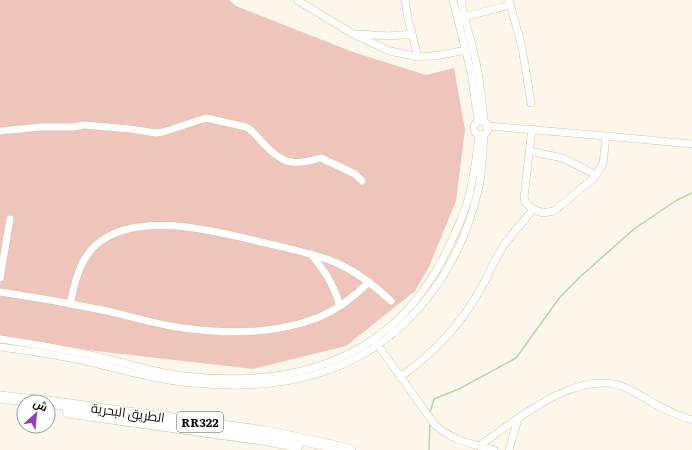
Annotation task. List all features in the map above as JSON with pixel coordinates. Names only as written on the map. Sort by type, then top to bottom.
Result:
[{"type":"main road","name":"الطريق البحرية","points":[[0,397],[16,399]]},
{"type":"main road","name":"الطريق البحرية","points":[[56,403],[267,432],[350,450]]},
{"type":"main road","points":[[0,404],[16,405]]},
{"type":"main road","name":"الطريق البحرية","points":[[56,410],[261,439],[318,450]]},
{"type":"street","points":[[298,0],[353,34],[390,51],[418,57],[466,50]]},
{"type":"street","points":[[405,0],[418,57]]},
{"type":"street","points":[[453,0],[474,53],[480,78],[483,123]]},
{"type":"street","points":[[461,0],[460,18],[466,50],[483,123],[487,132],[481,134],[474,131],[475,123],[483,123],[692,144]]},
{"type":"street","points":[[460,18],[509,2],[524,53],[531,103]]},
{"type":"street","points":[[353,34],[389,36],[412,34]]},
{"type":"street","points":[[0,132],[40,127],[62,128],[84,125],[124,128],[156,133],[206,118],[246,127],[252,130],[274,154],[282,160],[305,163],[322,158],[355,174],[362,180]]},
{"type":"street","points":[[532,129],[524,200],[533,209],[543,213],[554,211],[596,175],[604,160],[606,136]]},
{"type":"street","points":[[0,339],[67,350],[175,375],[220,378],[266,376],[310,369],[340,358],[395,333],[412,317],[428,298],[454,257],[466,230],[478,191],[481,134]]},
{"type":"street","points":[[529,151],[563,158],[596,175]]},
{"type":"street","points":[[400,377],[429,356],[448,336],[478,295],[505,244],[533,209]]},
{"type":"street","points":[[0,278],[10,219]]},
{"type":"street","points":[[70,304],[78,272],[90,250],[105,238],[114,234],[136,228],[162,225],[187,226],[311,254],[336,263],[370,282],[392,301]]},
{"type":"street","points":[[311,254],[329,277],[340,306]]},
{"type":"street","points":[[0,292],[70,304],[165,325],[190,329],[222,331],[270,329],[318,317],[340,306],[370,282]]},
{"type":"street","points":[[0,347],[69,358],[163,380],[223,385],[274,382],[315,374],[350,361],[376,342]]},
{"type":"street","points":[[376,342],[430,420],[444,432],[455,438],[494,450]]},
{"type":"street","points":[[480,446],[545,401],[569,390],[596,383],[611,383],[632,390],[665,409],[692,420]]},
{"type":"street","points":[[509,450],[518,419]]},
{"type":"shaded area","points":[[0,0],[229,0],[236,6],[353,52],[426,75],[454,68],[465,129],[456,201],[429,267],[415,291],[346,346],[253,369],[0,340]]},
{"type":"waterway","points":[[430,412],[434,399],[459,389],[516,358],[560,297],[581,276],[634,229],[677,200],[692,193]]},
{"type":"waterway","points":[[429,450],[430,422]]}]
